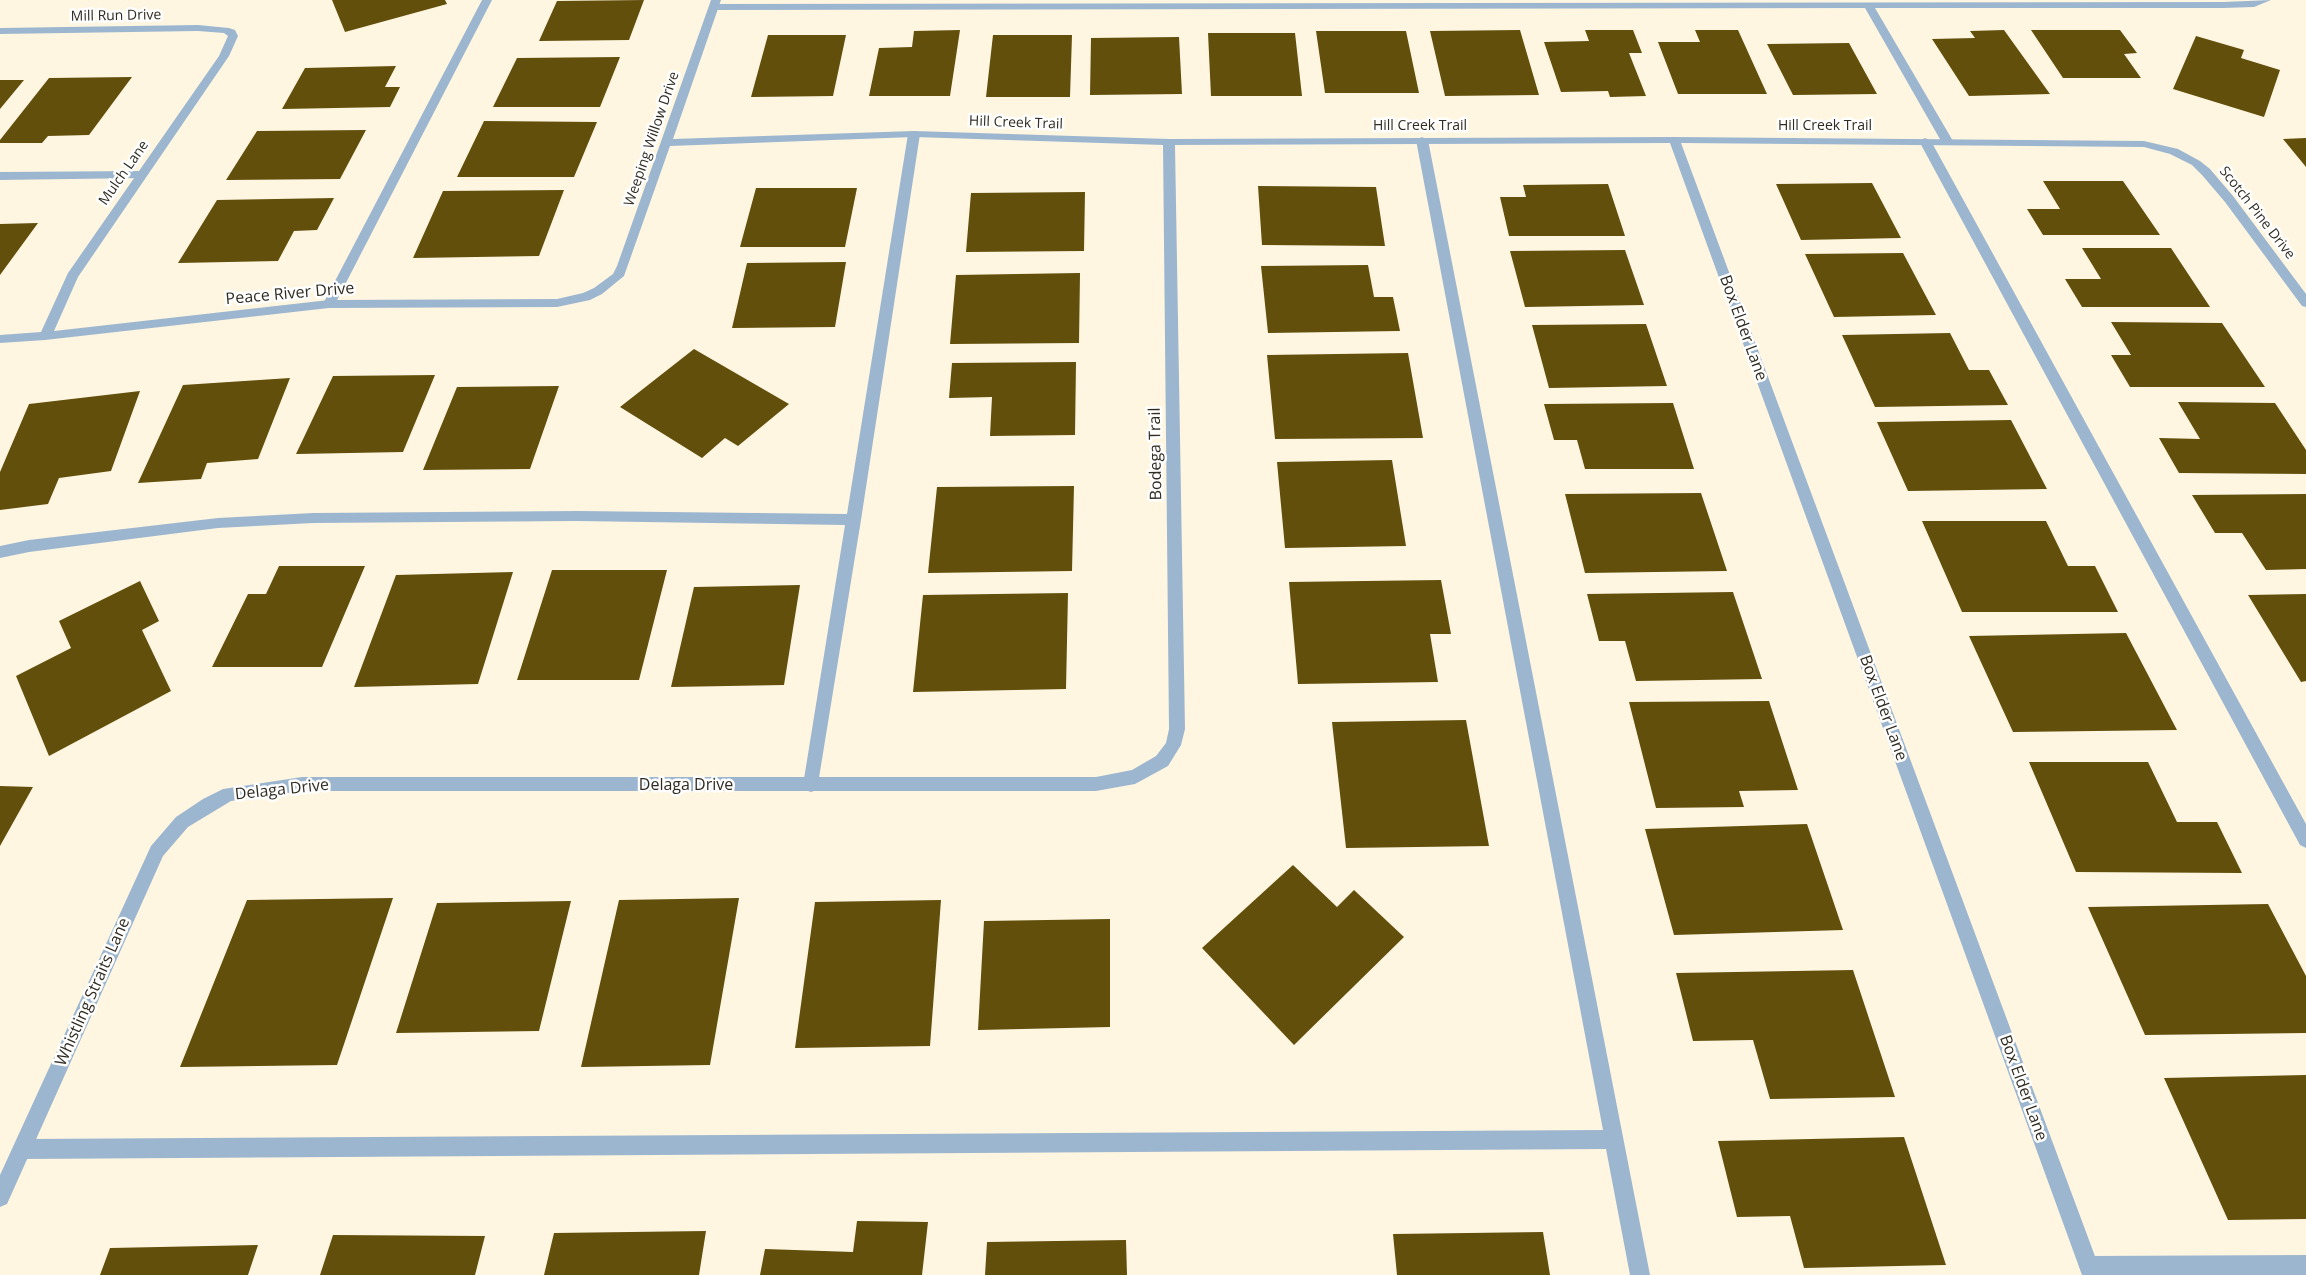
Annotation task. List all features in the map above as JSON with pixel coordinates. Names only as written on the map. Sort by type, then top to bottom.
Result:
[{"type":"street","points":[[329,304],[487,0]]},
{"type":"street","points":[[715,4],[2223,5],[2254,4],[2266,0]]},
{"type":"street","name":"Weeping Willow Drive","points":[[609,284],[618,276],[623,266],[715,4]]},
{"type":"street","points":[[1868,5],[1948,142]]},
{"type":"street","name":"Mill Run Drive","points":[[0,31],[198,28],[232,32]]},
{"type":"street","name":"Mulch Lane","points":[[45,336],[72,276],[224,56],[233,36],[232,32]]},
{"type":"street","points":[[811,785],[914,134]]},
{"type":"street","name":"Hill Creek Trail","points":[[666,143],[914,134],[1169,142],[1674,140],[2131,143],[2174,151]]},
{"type":"street","points":[[1422,140],[1640,1275]]},
{"type":"street","name":"Box Elder Lane","points":[[1674,140],[2091,1271]]},
{"type":"street","points":[[1925,141],[2306,840]]},
{"type":"street","name":"Bodega Trail","points":[[1162,761],[1173,745],[1177,729],[1169,142]]},
{"type":"street","name":"Scotch Pine Drive","points":[[2174,151],[2196,163],[2216,182],[2306,303]]},
{"type":"street","points":[[0,176],[140,175]]},
{"type":"street","name":"Peace River Drive","points":[[0,339],[45,336],[329,304],[558,303],[586,297],[609,284]]},
{"type":"street","points":[[0,552],[29,546],[218,523],[313,518],[577,516],[854,520]]},
{"type":"street","name":"Delaga Drive","points":[[208,804],[236,792],[302,784],[1096,784],[1135,777],[1162,761]]},
{"type":"street","name":"Whistling Straits Lane","points":[[0,1197],[156,852],[182,822],[208,804]]},
{"type":"street","points":[[23,1149],[1614,1139]]},
{"type":"street","points":[[2091,1271],[2306,1265]]},
{"type":"building","points":[[332,0],[445,0],[447,4],[345,32]]},
{"type":"building","points":[[644,0],[629,40],[539,41],[557,1]]},
{"type":"building","points":[[960,30],[950,96],[869,96],[879,48],[912,47],[914,31]]},
{"type":"building","points":[[1520,30],[1539,95],[1445,96],[1430,31]]},
{"type":"building","points":[[1585,30],[1633,30],[1642,53],[1629,53],[1646,96],[1610,97],[1608,91],[1561,92],[1544,42],[1589,41]]},
{"type":"building","points":[[1695,30],[1738,30],[1767,94],[1678,94],[1658,42],[1700,42]]},
{"type":"building","points":[[2004,30],[2050,94],[1969,96],[1932,39],[1975,38],[1970,31]]},
{"type":"building","points":[[2031,30],[2120,30],[2137,53],[2124,54],[2141,78],[2063,78]]},
{"type":"building","points":[[1316,31],[1406,31],[1419,93],[1325,93]]},
{"type":"building","points":[[1208,33],[1295,33],[1302,96],[1211,96]]},
{"type":"building","points":[[768,35],[846,35],[833,96],[751,97]]},
{"type":"building","points":[[993,35],[1072,35],[1070,97],[986,97]]},
{"type":"building","points":[[2196,36],[2244,50],[2241,58],[2280,70],[2264,117],[2173,89]]},
{"type":"building","points":[[1179,37],[1182,94],[1090,95],[1091,38]]},
{"type":"building","points":[[1849,43],[1877,94],[1793,95],[1767,44]]},
{"type":"building","points":[[620,57],[600,107],[493,107],[517,58]]},
{"type":"building","points":[[396,66],[385,87],[400,87],[390,107],[282,109],[305,68]]},
{"type":"building","points":[[132,77],[89,135],[48,136],[42,143],[0,143],[0,140],[49,78]]},
{"type":"building","points":[[0,80],[24,80],[0,109]]},
{"type":"building","points":[[484,121],[597,122],[574,177],[457,177]]},
{"type":"building","points":[[366,130],[340,179],[226,180],[257,131]]},
{"type":"building","points":[[2306,138],[2306,167],[2283,139]]},
{"type":"building","points":[[2043,181],[2123,181],[2160,235],[2043,235],[2027,209],[2060,209]]},
{"type":"building","points":[[1872,183],[1901,238],[1801,240],[1776,184]]},
{"type":"building","points":[[1608,184],[1625,236],[1509,236],[1500,197],[1526,197],[1523,185]]},
{"type":"building","points":[[1258,186],[1376,187],[1385,246],[1262,245]]},
{"type":"building","points":[[756,188],[857,188],[845,247],[740,247]]},
{"type":"building","points":[[564,190],[539,256],[413,258],[443,191]]},
{"type":"building","points":[[1085,192],[1084,251],[966,252],[971,193]]},
{"type":"building","points":[[334,198],[317,230],[294,231],[278,261],[178,263],[217,200]]},
{"type":"building","points":[[38,223],[0,275],[0,224]]},
{"type":"building","points":[[2082,248],[2171,248],[2210,307],[2082,307],[2065,279],[2101,279]]},
{"type":"building","points":[[1625,250],[1644,305],[1525,307],[1510,251]]},
{"type":"building","points":[[1903,253],[1936,315],[1834,317],[1805,254]]},
{"type":"building","points":[[846,262],[835,327],[732,328],[747,263]]},
{"type":"building","points":[[1368,265],[1374,297],[1393,297],[1400,331],[1268,333],[1261,266]]},
{"type":"building","points":[[1080,273],[1079,343],[950,344],[956,275]]},
{"type":"building","points":[[2111,322],[2222,323],[2265,387],[2130,387],[2111,355],[2131,355]]},
{"type":"building","points":[[1646,324],[1667,386],[1549,388],[1532,325]]},
{"type":"building","points":[[1950,333],[1969,370],[1989,370],[2008,405],[1875,407],[1842,335]]},
{"type":"building","points":[[694,349],[789,404],[738,446],[725,438],[702,458],[620,407]]},
{"type":"building","points":[[1408,353],[1423,438],[1275,439],[1267,355]]},
{"type":"building","points":[[1076,362],[1075,435],[990,436],[992,397],[949,398],[952,363]]},
{"type":"building","points":[[435,375],[403,452],[296,454],[333,376]]},
{"type":"building","points":[[290,378],[258,459],[207,463],[201,479],[138,483],[183,385]]},
{"type":"building","points":[[559,386],[530,469],[423,470],[457,387]]},
{"type":"building","points":[[140,391],[111,471],[59,478],[48,504],[0,510],[0,472],[29,404]]},
{"type":"building","points":[[2178,402],[2275,403],[2306,450],[2306,474],[2179,473],[2159,438],[2200,439]]},
{"type":"building","points":[[1673,403],[1694,469],[1585,469],[1577,440],[1554,440],[1544,404]]},
{"type":"building","points":[[2011,420],[2047,489],[1908,491],[1877,422]]},
{"type":"building","points":[[1392,460],[1406,546],[1285,548],[1277,462]]},
{"type":"building","points":[[1074,486],[1072,571],[928,573],[937,487]]},
{"type":"building","points":[[1701,493],[1727,571],[1585,573],[1565,494]]},
{"type":"building","points":[[2306,494],[2306,569],[2266,570],[2242,533],[2215,533],[2192,495]]},
{"type":"building","points":[[1922,521],[2046,521],[2068,566],[2095,566],[2118,612],[1962,612]]},
{"type":"building","points":[[279,566],[365,566],[322,667],[212,667],[248,594],[266,594]]},
{"type":"building","points":[[552,570],[667,570],[639,680],[517,680]]},
{"type":"building","points":[[513,572],[478,684],[354,687],[396,575]]},
{"type":"building","points":[[1441,580],[1451,634],[1430,634],[1438,682],[1298,684],[1289,582]]},
{"type":"building","points":[[140,581],[159,621],[142,630],[171,691],[49,756],[16,676],[71,648],[59,621]]},
{"type":"building","points":[[800,585],[784,685],[671,687],[694,587]]},
{"type":"building","points":[[1733,592],[1762,679],[1636,681],[1625,641],[1599,641],[1587,594]]},
{"type":"building","points":[[1068,593],[1066,689],[913,692],[923,595]]},
{"type":"building","points":[[2306,594],[2306,681],[2301,682],[2248,595]]},
{"type":"building","points":[[2126,633],[2177,730],[2013,732],[1969,636]]},
{"type":"building","points":[[1769,701],[1798,790],[1739,791],[1744,807],[1656,808],[1629,702]]},
{"type":"building","points":[[1466,720],[1489,846],[1346,848],[1332,722]]},
{"type":"building","points":[[2029,762],[2148,762],[2177,822],[2217,822],[2242,873],[2076,872]]},
{"type":"building","points":[[0,786],[33,787],[0,846]]},
{"type":"building","points":[[1807,824],[1843,930],[1674,935],[1645,829]]},
{"type":"building","points":[[1293,865],[1337,907],[1354,890],[1404,937],[1294,1045],[1202,948]]},
{"type":"building","points":[[393,898],[337,1065],[180,1067],[247,900]]},
{"type":"building","points":[[739,898],[710,1065],[581,1067],[619,900]]},
{"type":"building","points":[[941,900],[930,1046],[795,1048],[815,902]]},
{"type":"building","points":[[571,901],[539,1031],[396,1033],[437,903]]},
{"type":"building","points":[[2268,904],[2306,976],[2306,1033],[2145,1035],[2088,907]]},
{"type":"building","points":[[1110,919],[1110,1027],[978,1030],[984,921]]},
{"type":"building","points":[[1853,970],[1895,1097],[1770,1099],[1753,1040],[1693,1041],[1676,973]]},
{"type":"building","points":[[2306,1075],[2306,1219],[2228,1220],[2164,1078]]},
{"type":"building","points":[[1904,1137],[1946,1265],[1804,1268],[1790,1216],[1737,1217],[1718,1141]]},
{"type":"building","points":[[857,1221],[928,1222],[922,1275],[760,1275],[765,1249],[853,1252]]},
{"type":"building","points":[[706,1231],[699,1275],[544,1275],[554,1233]]},
{"type":"building","points":[[1543,1232],[1550,1275],[1397,1275],[1393,1234]]},
{"type":"building","points":[[333,1235],[485,1236],[475,1275],[320,1275]]},
{"type":"building","points":[[1126,1240],[1127,1275],[985,1275],[987,1242]]},
{"type":"building","points":[[258,1245],[248,1275],[100,1275],[110,1248]]}]
